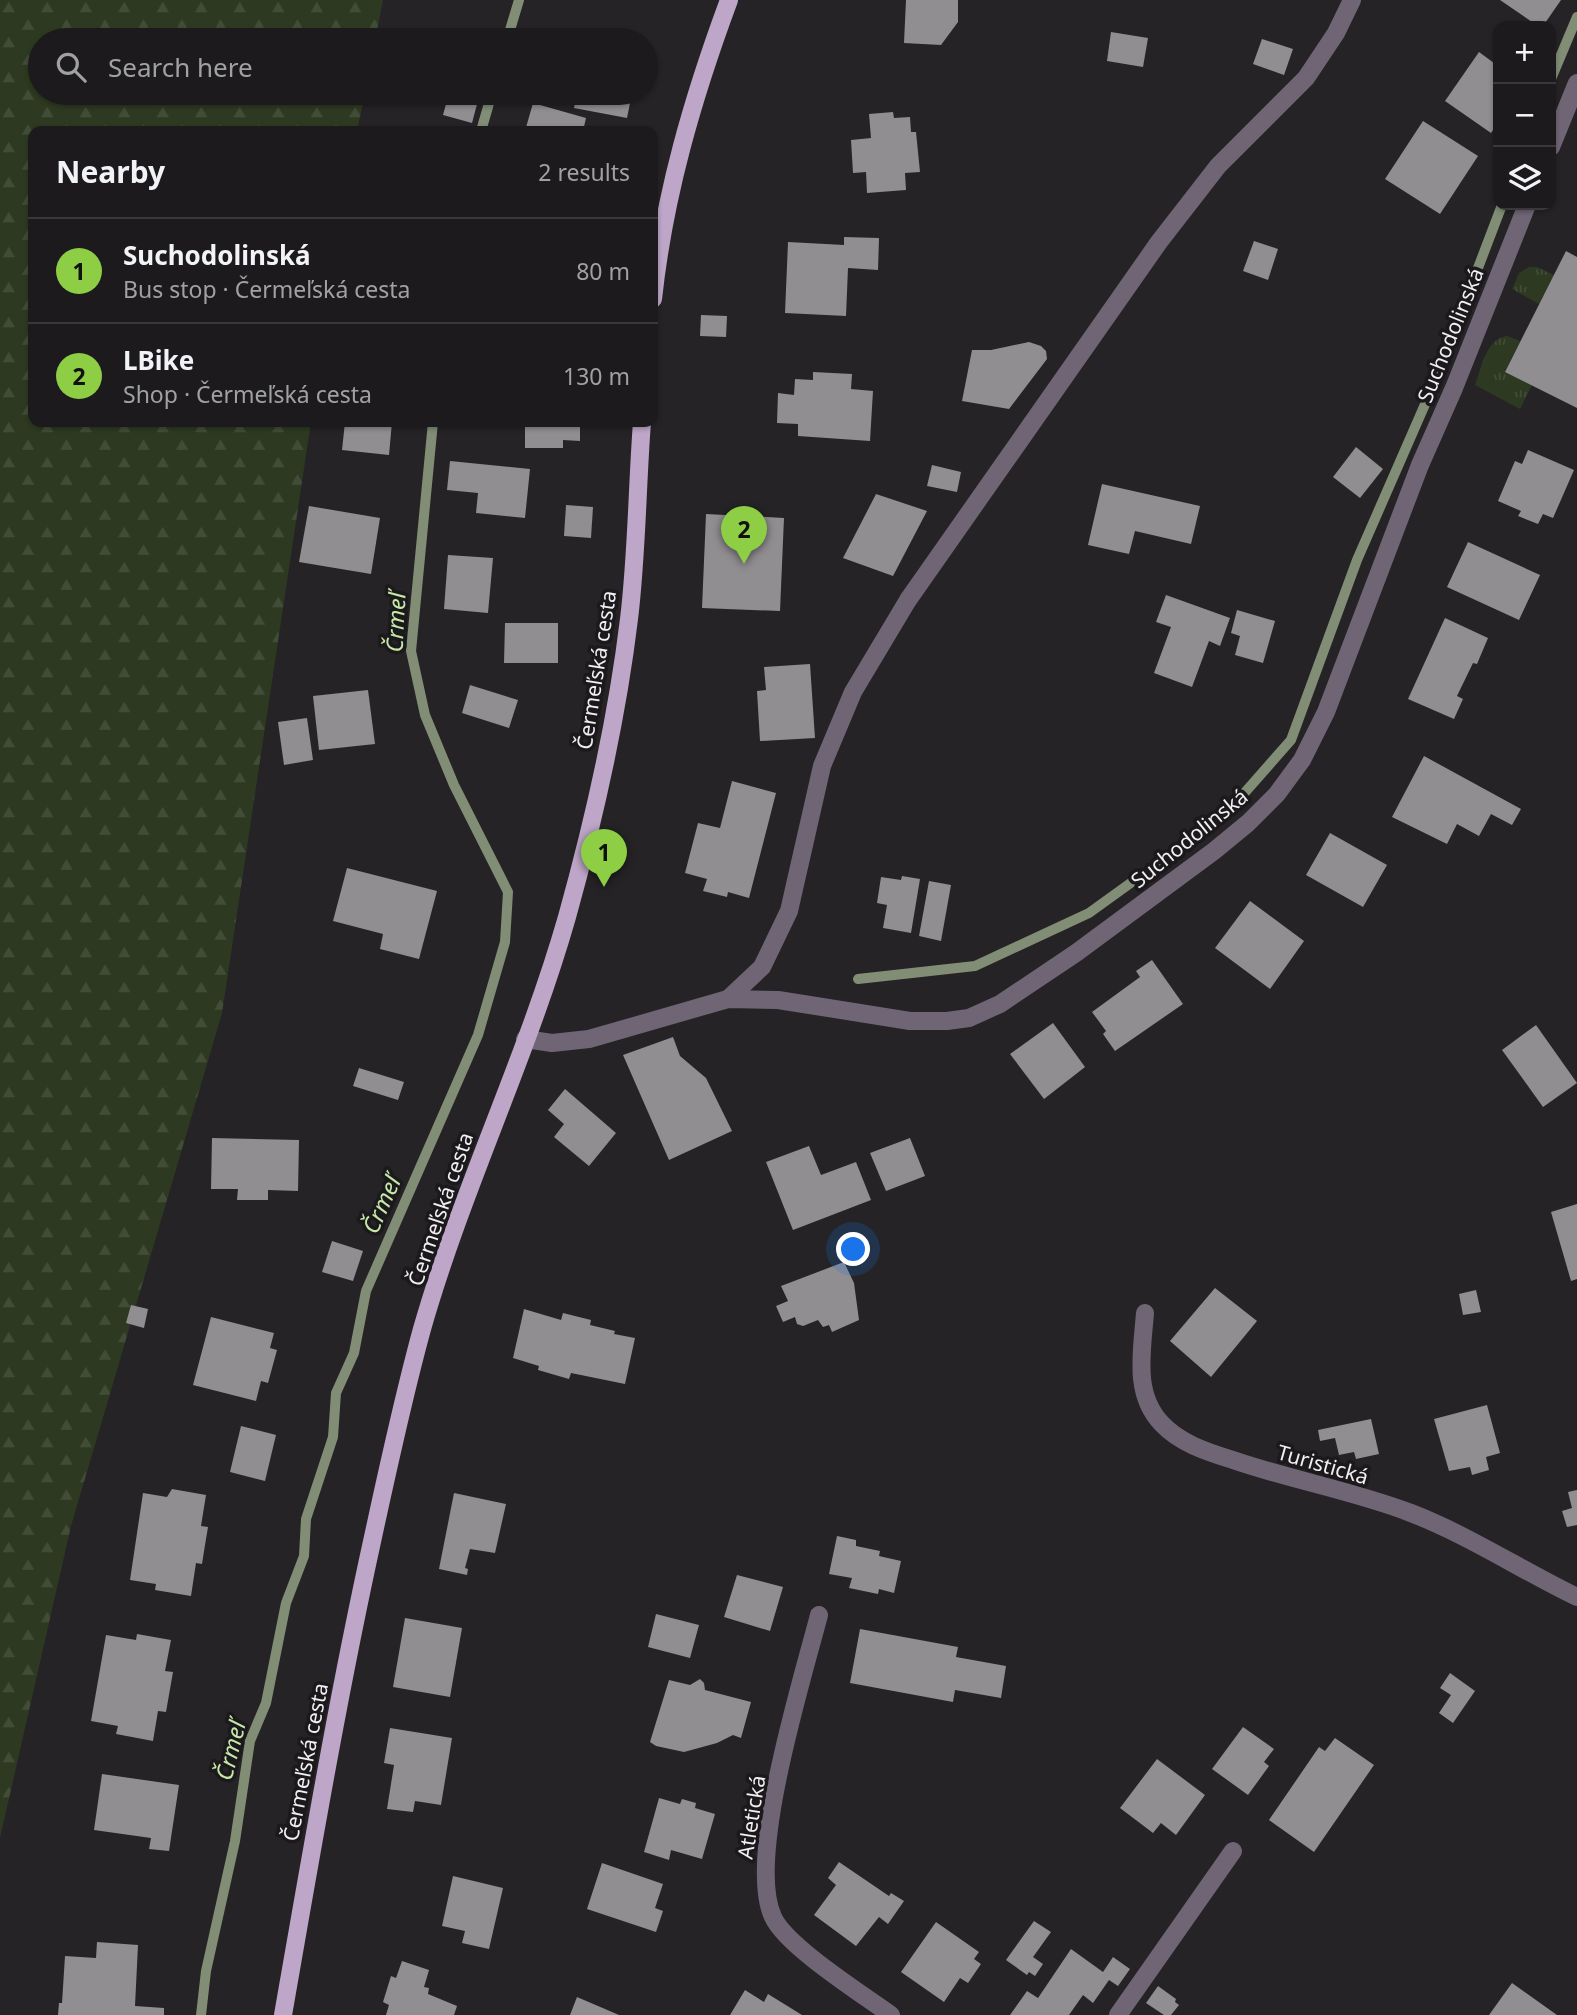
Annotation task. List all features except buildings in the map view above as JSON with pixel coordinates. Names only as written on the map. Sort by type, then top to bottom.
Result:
[{"type":"main road","points":[[658,256],[688,121],[729,0]]},
{"type":"main road","name":"Čermeľská cesta","points":[[282,2015],[351,1636],[394,1438],[423,1326],[567,918],[601,783],[630,616],[642,427]]},
{"type":"street","points":[[728,999],[762,967],[789,911],[822,766],[853,692],[908,600],[1159,242],[1218,166],[1306,78],[1336,33],[1352,0]]},
{"type":"street","points":[[1556,135],[1577,83]]},
{"type":"street","name":"Suchodolinská","points":[[525,1039],[552,1042],[589,1039],[728,999],[778,1000],[910,1021],[947,1021],[977,1015],[1000,1004],[1076,954],[1248,823],[1277,794],[1302,760],[1326,712],[1420,465],[1454,388],[1525,210]]},
{"type":"street","name":"Turistická","points":[[1145,1313],[1141,1362],[1144,1395],[1163,1425],[1178,1438],[1251,1467],[1407,1512],[1455,1531],[1577,1597]]},
{"type":"street","name":"Atletická","points":[[819,1615],[768,1830],[764,1884],[773,1918],[785,1934],[801,1949],[891,2015]]},
{"type":"street","points":[[1118,2015],[1234,1851]]},
{"type":"green space","points":[[0,0],[383,0],[377,28],[28,28],[28,105],[362,105],[358,126],[28,126],[28,427],[310,427],[222,1013],[71,1526],[0,1838]]},
{"type":"green space","points":[[1529,267],[1537,267],[1554,275],[1539,304],[1512,289],[1519,273]]},
{"type":"green space","points":[[1507,336],[1520,341],[1505,371],[1532,385],[1520,409],[1475,385],[1489,348],[1500,338]]},
{"type":"waterway","name":"Črmeľ","points":[[511,28],[519,0]]},
{"type":"waterway","points":[[1556,67],[1577,17]]},
{"type":"waterway","name":"Črmeľ","points":[[482,126],[489,105]]},
{"type":"waterway","points":[[858,979],[975,966],[1089,913],[1225,815],[1291,740],[1357,560],[1433,386],[1500,210]]},
{"type":"waterway","name":"Črmeľ","points":[[201,2015],[206,1971],[235,1841],[250,1741],[266,1703],[286,1603],[304,1556],[306,1519],[333,1437],[336,1393],[354,1353],[366,1291],[478,1035],[505,942],[508,892],[454,785],[425,715],[411,651],[433,427]]},
{"type":"place","name":"LBike","points":[[744,564]]},
{"type":"place","name":"Suchodolinská","points":[[604,887]]}]
